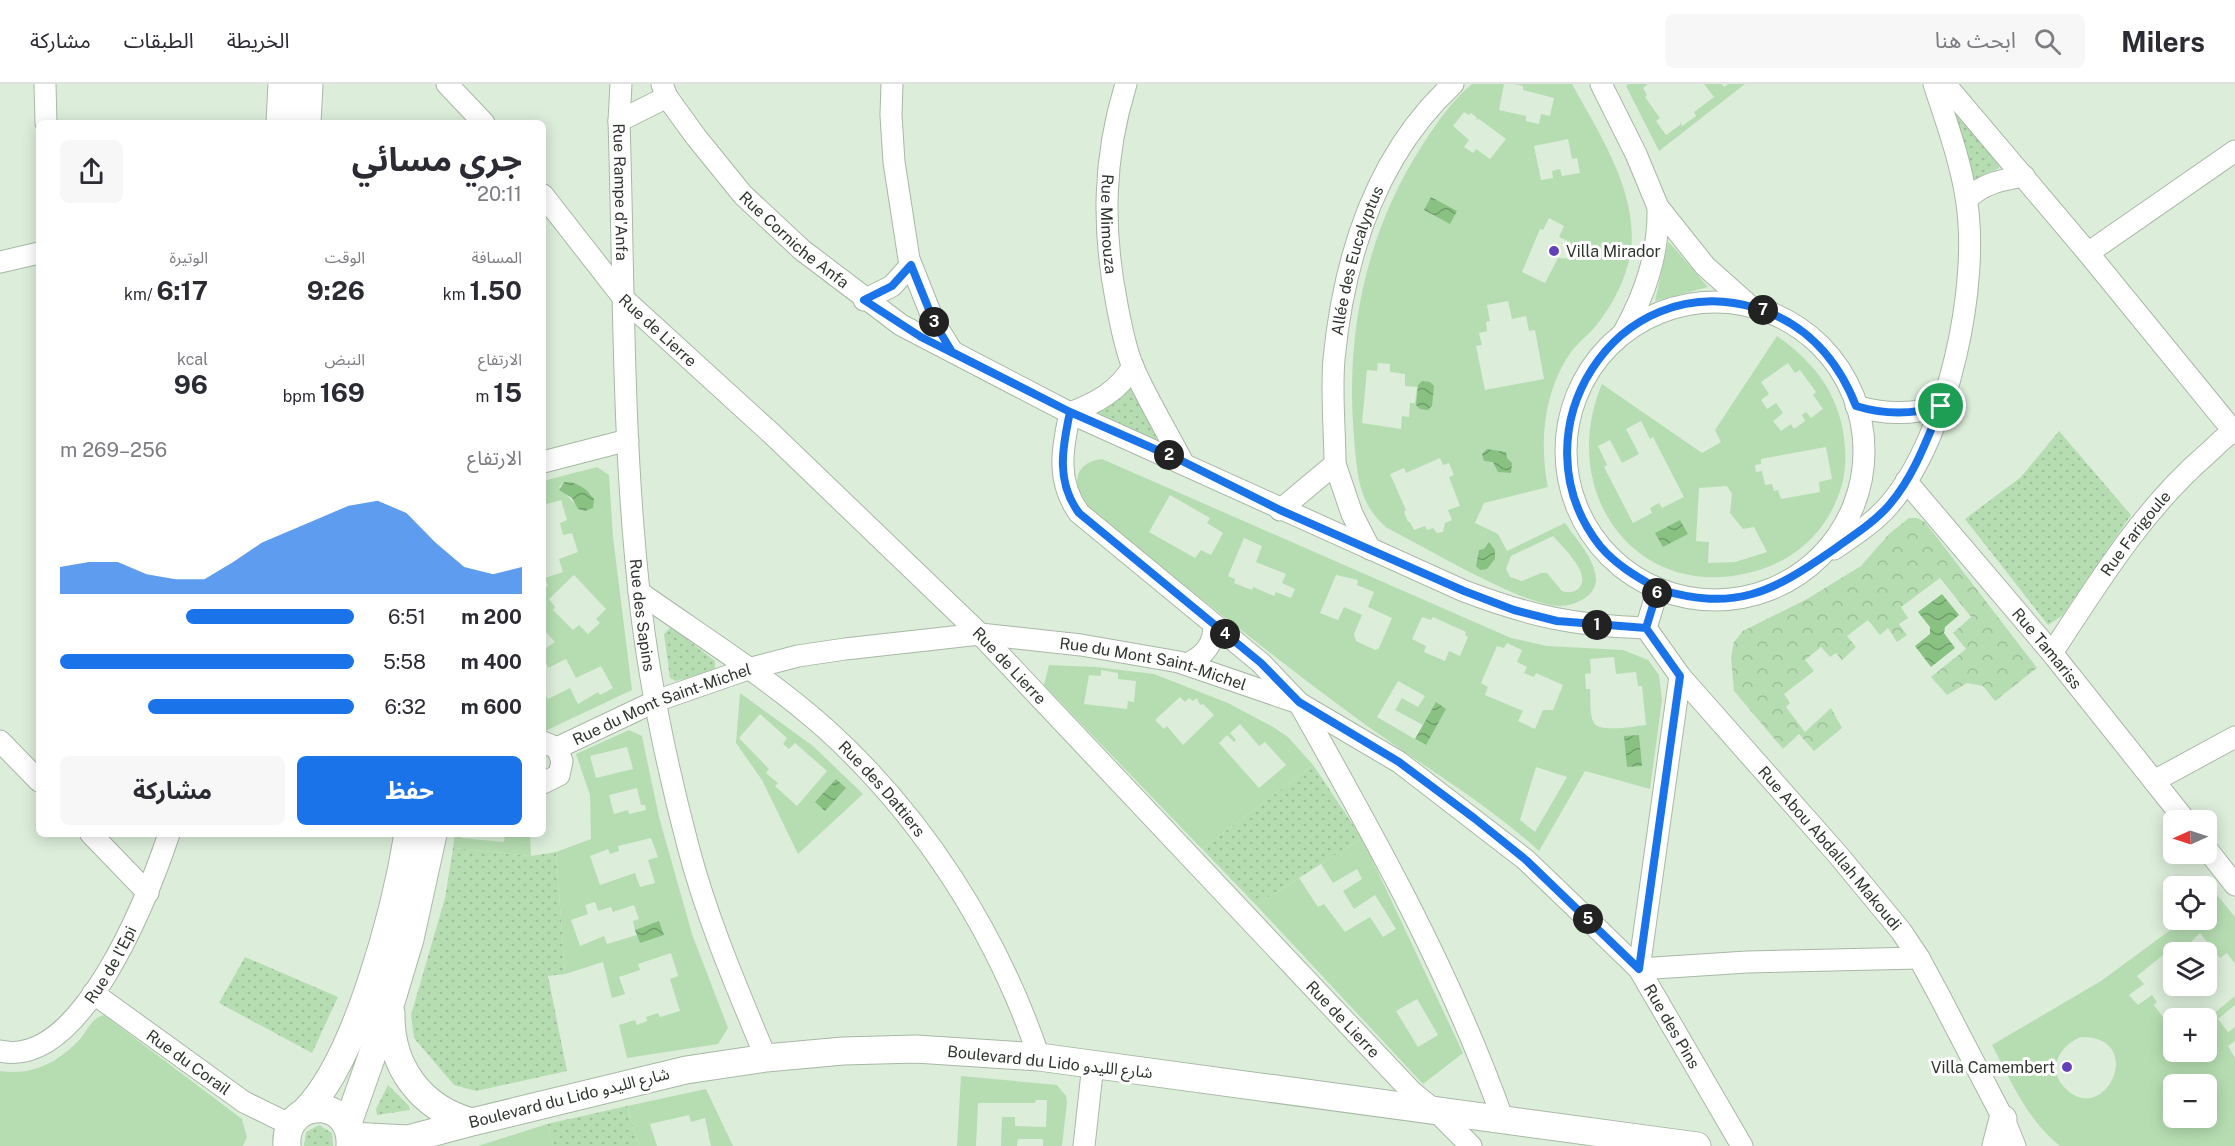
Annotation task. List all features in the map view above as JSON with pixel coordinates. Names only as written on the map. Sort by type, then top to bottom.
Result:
[{"type":"main road","points":[[280,120],[282,84]]},
{"type":"main road","points":[[307,120],[309,84]]},
{"type":"main road","points":[[290,1132],[327,1085],[361,1004],[388,925],[407,837]]},
{"type":"main road","points":[[349,1136],[418,909],[432,837]]},
{"type":"main road","points":[[391,1002],[396,1054],[411,1083],[441,1110],[472,1122]]},
{"type":"main road","name":"Boulevard du Lido شارع الليدو","points":[[349,1136],[403,1143],[472,1122],[652,1077],[766,1058],[843,1051],[916,1049],[1040,1057],[1697,1146]]},
{"type":"main road","points":[[290,1132],[321,1108],[333,1112],[349,1136]]},
{"type":"street","points":[[45,84],[46,120]]},
{"type":"street","points":[[447,84],[481,120]]},
{"type":"street","name":"Rue Rampe d'Anfa","points":[[621,84],[619,121],[625,300]]},
{"type":"street","points":[[892,84],[894,162],[911,265],[934,322],[952,352]]},
{"type":"street","name":"Rue Mimouza","points":[[1126,84],[1112,136],[1106,217],[1111,272],[1132,366],[1182,461]]},
{"type":"street","name":"Allée des Eucalyptus","points":[[1370,549],[1352,514],[1335,465],[1334,361],[1342,299],[1369,206],[1385,172],[1414,127],[1453,84]]},
{"type":"street","points":[[1600,84],[1631,144],[1658,207],[1705,266],[1750,306]]},
{"type":"street","points":[[1816,562],[1840,531],[1857,492],[1863,449],[1856,406],[1839,369],[1812,338],[1777,316],[1750,306],[1707,302],[1678,306],[1650,316],[1624,333],[1594,365],[1578,393],[1569,425],[1567,468],[1579,510],[1601,547],[1634,576],[1658,589],[1684,597],[1712,600],[1739,598],[1766,591],[1816,562],[1873,520],[1890,504],[1906,481],[1941,406],[1962,331],[1967,291],[1967,199],[1955,150],[1934,84]]},
{"type":"street","points":[[1945,84],[2024,176],[2234,431]]},
{"type":"street","name":"Rue Corniche Anfa","points":[[619,121],[665,91],[713,160],[743,195],[802,250],[864,300],[901,325],[1070,412],[1182,461],[1280,510],[1514,610],[1557,621],[1646,628]]},
{"type":"street","points":[[2088,253],[2235,151]]},
{"type":"street","points":[[1967,199],[1979,188],[1990,183],[2024,176]]},
{"type":"street","name":"Rue de Lierre","points":[[546,199],[625,300],[772,434],[981,634],[1412,1092],[1437,1112],[1471,1146]]},
{"type":"street","points":[[1624,333],[1640,302],[1650,275],[1656,246],[1658,207]]},
{"type":"street","points":[[0,262],[36,253]]},
{"type":"street","points":[[864,300],[892,286],[911,265]]},
{"type":"street","name":"Rue des Sapins","points":[[625,300],[628,440],[639,592],[656,701],[678,807],[698,884],[712,927],[766,1058]]},
{"type":"street","points":[[1070,412],[1092,405],[1116,388],[1126,379],[1132,366]]},
{"type":"street","points":[[1856,406],[1894,414],[1920,412],[1941,406]]},
{"type":"street","name":"Rue des Pins","points":[[1070,412],[1062,471],[1071,502],[1079,513],[1261,663],[1299,702],[1399,762],[1526,860],[1639,969],[1743,1146]]},
{"type":"street","name":"Rue Farigoule","points":[[2052,653],[2128,540],[2192,467],[2234,431]]},
{"type":"street","points":[[546,461],[628,440]]},
{"type":"street","points":[[1280,510],[1335,465]]},
{"type":"street","name":"Rue Tamariss","points":[[1906,481],[2052,653],[2177,810]]},
{"type":"street","points":[[1646,628],[1658,589]]},
{"type":"street","name":"Rue des Dattiers","points":[[639,592],[748,669],[824,728],[882,785],[952,877],[987,935],[1020,1005],[1040,1057]]},
{"type":"street","points":[[1187,664],[1204,654],[1212,640],[1214,625]]},
{"type":"street","name":"Rue Abou Abdallah Makoudi","points":[[1646,628],[1680,676],[1839,856],[1920,958],[2002,1130],[2014,1146]]},
{"type":"street","name":"Rue du Mont Saint-Michel","points":[[546,782],[554,780],[562,768],[562,761],[550,745],[656,701],[748,669],[798,656],[981,634],[1081,645],[1187,664],[1299,702]]},
{"type":"street","points":[[1680,676],[1639,969],[1747,962],[1920,958]]},
{"type":"street","points":[[1299,702],[1416,915],[1473,1040],[1503,1120]]},
{"type":"street","points":[[2154,781],[2235,737]]},
{"type":"street","points":[[0,741],[36,778]]},
{"type":"street","points":[[94,837],[148,893]]},
{"type":"street","name":"Rue de l'Epi","points":[[4,1052],[31,1049],[48,1041],[66,1028],[93,993],[119,950],[148,893],[167,837]]},
{"type":"street","points":[[2217,862],[2235,885]]},
{"type":"street","name":"Rue du Corail","points":[[93,993],[244,1102],[290,1132]]},
{"type":"street","points":[[1084,1146],[1093,1064]]},
{"type":"street","name":"Rue Abou Abdallah Makoudi","points":[[2002,1130],[2015,1126],[2029,1146]]},
{"type":"green space","points":[[1472,84],[1504,84],[1499,110],[1526,116],[1526,121],[1539,124],[1541,114],[1550,116],[1554,98],[1523,90],[1523,86],[1514,84],[1572,84],[1614,164],[1629,206],[1632,228],[1631,250],[1622,281],[1601,320],[1569,355],[1554,385],[1549,402],[1544,436],[1548,487],[1484,503],[1475,523],[1498,534],[1507,551],[1565,523],[1591,560],[1596,581],[1593,590],[1585,598],[1569,605],[1542,603],[1521,596],[1473,574],[1387,528],[1370,509],[1358,475],[1352,398],[1353,360],[1357,322],[1374,248],[1403,178],[1439,120]],"holes":[[[1464,112],[1469,115],[1471,113],[1477,118],[1476,120],[1479,119],[1506,139],[1490,159],[1476,149],[1473,153],[1464,147],[1469,140],[1453,126]],[[1568,139],[1572,159],[1577,158],[1580,173],[1562,176],[1560,169],[1552,171],[1553,178],[1541,180],[1534,146]],[[1549,218],[1564,226],[1559,237],[1570,242],[1575,252],[1571,259],[1558,258],[1545,283],[1522,272],[1540,229],[1543,230]],[[1508,301],[1512,319],[1526,316],[1529,331],[1535,330],[1544,379],[1485,390],[1476,346],[1482,345],[1479,333],[1487,331],[1486,322],[1490,321],[1487,305]],[[1378,363],[1390,364],[1390,372],[1405,374],[1405,386],[1417,387],[1415,403],[1410,403],[1409,417],[1402,416],[1401,429],[1362,423],[1367,370],[1377,371]],[[1440,458],[1443,465],[1449,463],[1454,475],[1449,477],[1460,506],[1448,510],[1452,520],[1445,523],[1443,532],[1437,533],[1433,528],[1427,530],[1425,526],[1414,530],[1408,522],[1404,512],[1406,510],[1390,474],[1404,468],[1406,473]],[[1553,536],[1574,560],[1582,575],[1582,582],[1577,590],[1566,592],[1562,591],[1547,573],[1541,573],[1522,581],[1510,577],[1506,569],[1511,556]]]},
{"type":"green space","points":[[1628,84],[1648,84],[1643,88],[1647,95],[1645,97],[1660,118],[1656,121],[1666,135],[1680,125],[1680,122],[1682,126],[1696,116],[1694,112],[1714,97],[1704,84],[1722,84],[1724,87],[1728,84],[1745,84],[1659,151],[1626,86]]},
{"type":"green space","points":[[1940,93],[1999,160],[1999,168],[1971,181]]},
{"type":"green space","points":[[1668,243],[1708,287],[1655,301]]},
{"type":"green space","points":[[1777,336],[1804,358],[1833,398],[1839,413],[1845,448],[1842,484],[1836,501],[1821,527],[1805,545],[1775,564],[1752,572],[1710,577],[1672,571],[1641,554],[1616,529],[1599,498],[1590,462],[1591,424],[1602,384],[1702,453],[1721,442],[1715,430]],"holes":[[[1788,363],[1795,373],[1800,370],[1816,392],[1813,395],[1823,409],[1811,418],[1806,412],[1802,415],[1805,421],[1794,429],[1791,424],[1781,431],[1773,421],[1783,413],[1776,403],[1767,409],[1761,400],[1769,394],[1761,382]],[[1641,421],[1650,439],[1653,437],[1684,497],[1662,508],[1659,503],[1650,508],[1652,513],[1633,523],[1604,467],[1607,465],[1598,446],[1610,440],[1622,463],[1639,454],[1626,429]],[[1826,447],[1832,479],[1819,482],[1820,492],[1781,499],[1778,490],[1774,491],[1772,484],[1765,485],[1762,471],[1756,472],[1755,465],[1761,464],[1761,459]],[[1727,486],[1732,494],[1730,513],[1743,529],[1754,527],[1767,552],[1735,562],[1708,563],[1709,542],[1696,541],[1699,488]]]},
{"type":"green space","points":[[1129,386],[1158,438],[1157,440],[1096,416],[1095,411]]},
{"type":"green space","points":[[2059,431],[2131,515],[2062,616],[2048,625],[1965,519],[2021,477]]},
{"type":"green space","points":[[1102,459],[1511,638],[1547,646],[1623,650],[1648,660],[1659,675],[1662,700],[1650,789],[1585,771],[1539,851],[1496,816],[1359,720],[1289,667],[1083,504],[1078,488],[1078,475],[1081,469],[1093,461]],"holes":[[[1170,495],[1210,518],[1207,523],[1223,533],[1211,555],[1201,550],[1195,558],[1149,532]],[[1244,538],[1262,546],[1256,562],[1286,574],[1282,583],[1295,589],[1291,598],[1276,592],[1274,596],[1253,587],[1252,590],[1234,583],[1235,579],[1228,576]],[[1336,575],[1358,580],[1357,585],[1374,592],[1368,607],[1392,618],[1379,648],[1375,650],[1356,641],[1354,634],[1362,615],[1344,607],[1338,620],[1320,613]],[[1422,617],[1431,620],[1433,617],[1466,632],[1465,635],[1468,637],[1460,656],[1449,651],[1445,661],[1424,652],[1426,646],[1412,639]],[[1507,643],[1522,650],[1517,662],[1527,667],[1524,673],[1534,677],[1536,673],[1563,685],[1553,710],[1543,710],[1535,729],[1518,721],[1523,711],[1485,695],[1488,687],[1481,683],[1497,646],[1504,648]],[[1614,657],[1616,674],[1636,672],[1638,686],[1642,686],[1646,725],[1603,728],[1594,723],[1590,689],[1586,689],[1585,674],[1591,673],[1590,659]],[[1398,681],[1425,696],[1418,707],[1402,698],[1395,710],[1423,725],[1436,703],[1425,745],[1377,717]],[[1536,767],[1567,777],[1535,832],[1520,820]]]},
{"type":"green space","points":[[597,467],[609,475],[613,537],[632,690],[546,731],[546,695],[548,699],[570,688],[578,704],[598,692],[600,695],[613,688],[601,666],[576,678],[566,659],[548,668],[546,662],[546,648],[555,642],[546,632],[546,587],[548,586],[546,578],[563,572],[559,559],[578,552],[572,533],[563,535],[560,523],[567,520],[561,500],[546,504],[546,480]],"holes":[[[564,482],[582,487],[593,496],[575,504],[559,487]],[[574,575],[606,609],[596,619],[600,623],[588,634],[579,625],[573,630],[553,610],[555,607],[549,599]]]},
{"type":"green space","points":[[1909,518],[1917,518],[1925,522],[2037,668],[1995,701],[1983,686],[1967,683],[1947,695],[1931,677],[1966,649],[1953,633],[1971,617],[1940,578],[1901,607],[1908,618],[1899,624],[1907,635],[1897,642],[1888,628],[1880,635],[1868,620],[1847,636],[1856,647],[1842,660],[1836,653],[1830,657],[1821,647],[1805,660],[1814,671],[1784,694],[1790,703],[1786,707],[1805,732],[1831,708],[1842,728],[1814,751],[1799,734],[1783,749],[1734,691],[1731,658],[1734,642],[1743,631],[1807,599],[1861,566],[1889,534]]},
{"type":"green space","points":[[671,627],[715,661],[715,670],[676,681],[670,678],[664,634]]},
{"type":"green space","points":[[1049,665],[1096,667],[1154,674],[1228,703],[1273,727],[1288,737],[1313,765],[1202,849],[1044,685]],"holes":[[[1101,670],[1118,673],[1118,679],[1136,681],[1134,702],[1128,701],[1127,709],[1084,704],[1089,675],[1101,676]],[[1180,697],[1185,702],[1189,698],[1193,701],[1197,698],[1200,705],[1203,704],[1214,715],[1183,745],[1167,726],[1164,729],[1155,720]],[[1240,724],[1259,746],[1265,742],[1286,765],[1259,788],[1219,743],[1227,735],[1234,742],[1236,740],[1230,733]]]},
{"type":"green space","points":[[740,693],[813,746],[863,794],[798,854],[762,780],[736,743]],"holes":[[[760,714],[787,738],[783,744],[789,749],[795,743],[827,771],[797,806],[775,786],[778,783],[766,773],[769,769],[739,738]]]},
{"type":"green space","points":[[629,730],[642,736],[659,817],[692,934],[728,1028],[718,1044],[627,1058],[619,1025],[635,1020],[637,1025],[647,1021],[646,1017],[658,1013],[660,1017],[680,1011],[670,979],[678,976],[671,953],[638,964],[640,970],[619,977],[625,994],[612,998],[603,962],[565,974],[556,852],[591,839],[590,795],[576,754]],"holes":[[[627,747],[633,769],[596,778],[590,756]],[[637,788],[641,805],[645,805],[646,810],[629,814],[628,810],[614,814],[609,795]],[[651,838],[658,857],[648,860],[655,883],[640,887],[635,873],[600,885],[590,856],[608,849],[610,854],[619,851],[618,846]],[[595,902],[598,911],[611,907],[613,912],[634,905],[639,919],[633,921],[635,930],[659,922],[640,943],[637,935],[607,944],[604,936],[580,946],[571,920],[588,914],[585,905]]]},
{"type":"green space","points":[[1313,765],[1362,838],[1256,905],[1202,849]]},
{"type":"green space","points":[[455,837],[504,842],[505,837],[530,837],[531,856],[453,848]]},
{"type":"green space","points":[[1362,838],[1463,1053],[1423,1084],[1256,905],[1299,878],[1318,907],[1324,904],[1345,932],[1370,917],[1383,937],[1396,929],[1375,895],[1354,909],[1343,891],[1362,879],[1357,869],[1333,883],[1321,864]],"holes":[[[1417,999],[1438,1035],[1418,1047],[1396,1011]]]},
{"type":"green space","points":[[453,848],[531,856],[556,852],[565,974],[548,976],[567,1071],[476,1091],[454,1085],[414,1038],[411,1015],[445,898]]},
{"type":"green space","points":[[2217,895],[2235,917],[2235,964],[2227,953],[2220,958],[2217,954],[2217,942],[2207,942],[2200,933],[2191,942],[2163,942],[2163,955],[2137,976],[2144,984],[2129,995],[2138,1005],[2152,995],[2157,1002],[2154,1005],[2163,1017],[2163,1062],[2217,1062],[2217,1011],[2235,996],[2235,1005],[2218,1019],[2228,1032],[2235,1027],[2235,1041],[2228,1046],[2235,1058],[2235,1146],[2060,1146],[2038,1124],[2013,1086],[1992,1045],[2101,981],[2170,930],[2217,930]],"holes":[[[2081,1037],[2101,1041],[2112,1050],[2116,1064],[2113,1078],[2105,1090],[2094,1097],[2080,1098],[2059,1081],[2056,1066],[2058,1058],[2067,1046]]]},
{"type":"green space","points":[[245,957],[338,997],[312,1053],[219,1003]]},
{"type":"green space","points":[[104,1015],[242,1119],[247,1137],[243,1146],[0,1146],[0,1071],[23,1071],[45,1065],[73,1047],[93,1021]]},
{"type":"green space","points":[[961,1076],[1057,1085],[1066,1096],[1067,1102],[1062,1146],[1043,1146],[1043,1139],[1018,1139],[1017,1146],[1001,1146],[1002,1117],[1015,1117],[1015,1126],[1046,1127],[1047,1100],[1036,1100],[1035,1103],[978,1103],[976,1146],[957,1146]]},
{"type":"green space","points":[[388,1085],[409,1106],[410,1110],[377,1115],[376,1109]]},
{"type":"green space","points":[[706,1089],[733,1146],[711,1146],[705,1118],[691,1122],[689,1115],[650,1124],[657,1146],[639,1146],[627,1106]]},
{"type":"green space","points":[[627,1106],[639,1146],[553,1146],[547,1124]]},
{"type":"green space","points":[[547,1124],[553,1146],[478,1146]]},
{"type":"green space","points":[[319,1125],[332,1133],[333,1146],[304,1146],[306,1132]]},
{"type":"water","points":[[1431,197],[1457,211],[1450,224],[1424,210]]},
{"type":"water","points":[[1422,381],[1430,382],[1434,386],[1432,406],[1428,410],[1420,409],[1416,405],[1418,385]]},
{"type":"water","points":[[1487,449],[1506,452],[1507,458],[1512,463],[1511,473],[1498,472],[1493,462],[1484,461],[1482,454]]},
{"type":"water","points":[[564,482],[577,484],[588,492],[594,499],[593,508],[585,511],[578,509],[572,498],[559,490]]},
{"type":"water","points":[[1680,520],[1688,534],[1663,547],[1655,533]]},
{"type":"water","points":[[1489,542],[1495,550],[1495,559],[1487,569],[1480,570],[1476,566],[1479,550],[1484,549]]},
{"type":"water","points":[[1942,594],[1959,615],[1945,627],[1944,633],[1955,648],[1931,667],[1915,646],[1930,634],[1930,627],[1918,612]]},
{"type":"water","points":[[1436,702],[1446,709],[1426,745],[1415,739]]},
{"type":"water","points":[[1639,735],[1642,766],[1627,767],[1624,736]]},
{"type":"water","points":[[836,779],[846,788],[825,811],[815,802]]},
{"type":"water","points":[[659,921],[664,935],[640,943],[635,930]]},
{"type":"place","name":"Villa Mirador","points":[[1554,251]]},
{"type":"place","name":"Villa Camembert","points":[[2067,1067]]},
{"type":"route","points":[[1941,406],[1920,412],[1894,414],[1856,406],[1839,369],[1812,338],[1764,310],[1722,302],[1693,303],[1650,316],[1614,341],[1603,352],[1582,383],[1574,404],[1566,446],[1571,490],[1589,530],[1601,547],[1634,576],[1658,589],[1646,628],[1680,676],[1639,969],[1526,860],[1399,762],[1299,702],[1261,663],[1079,513],[1065,488],[1062,471],[1062,453],[1070,412],[952,352],[934,322],[911,265],[892,286],[864,300],[921,337],[1070,412],[1182,461],[1280,510],[1464,591],[1514,610],[1557,621],[1646,628],[1658,589],[1684,597],[1712,600],[1739,598],[1766,591],[1790,579],[1873,520],[1890,504],[1920,455],[1941,406]]}]
